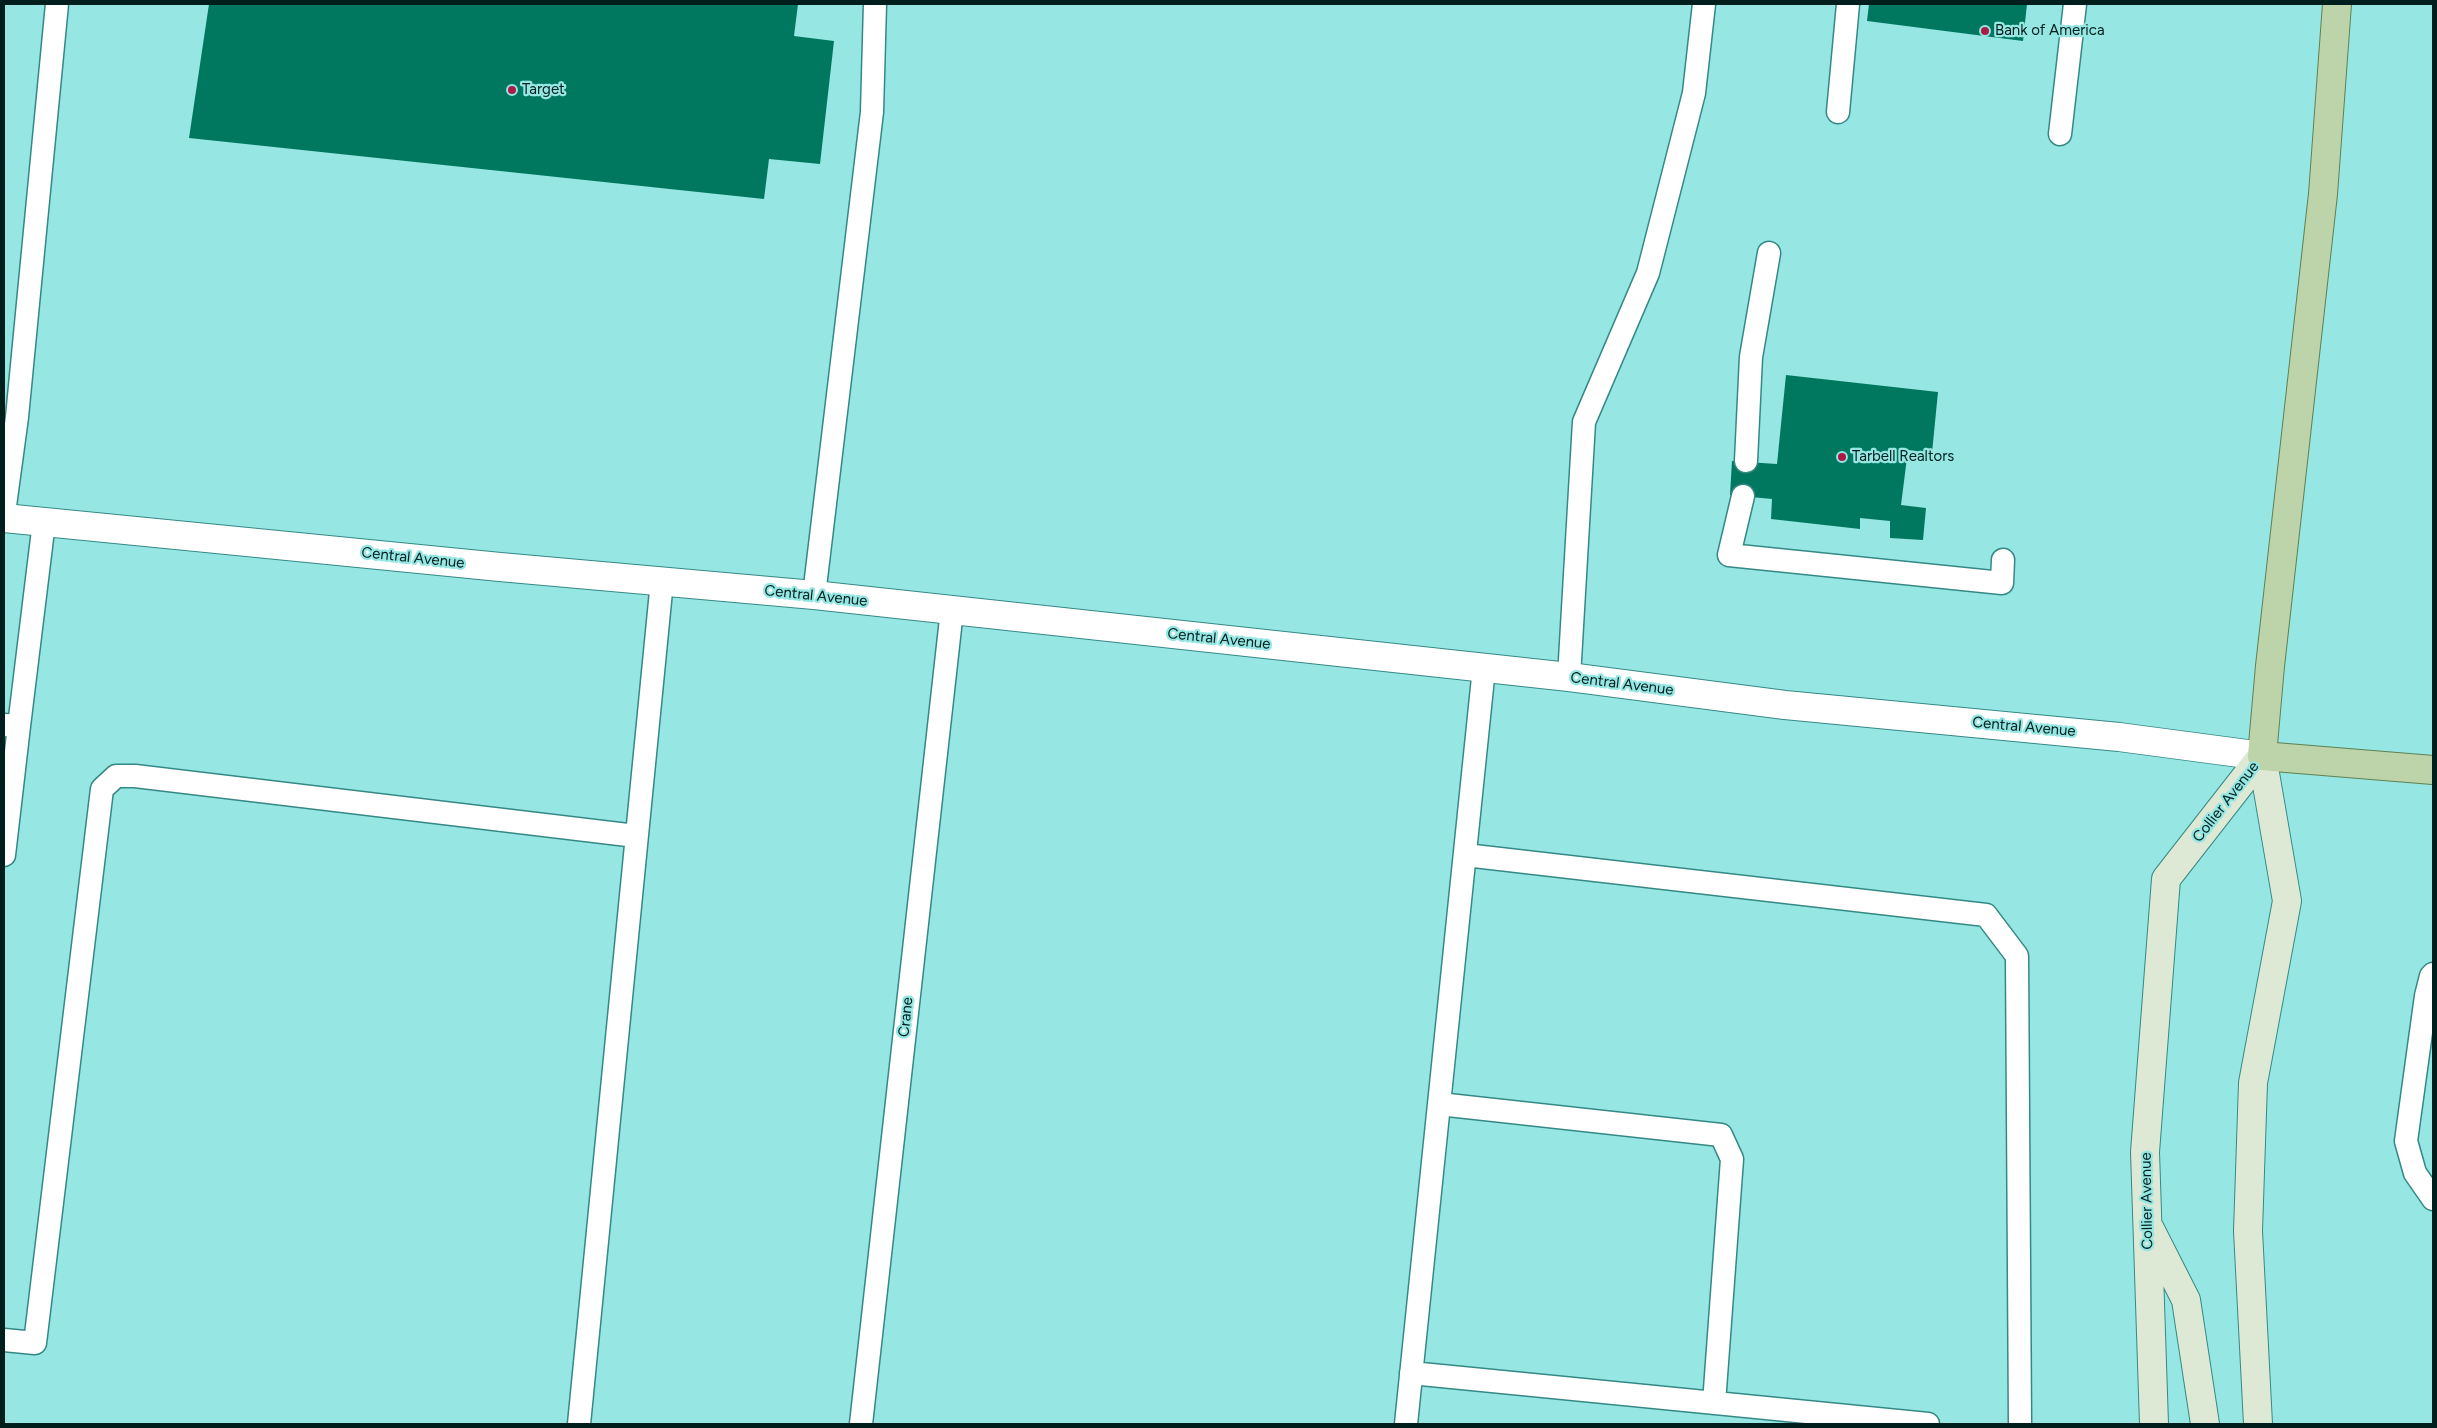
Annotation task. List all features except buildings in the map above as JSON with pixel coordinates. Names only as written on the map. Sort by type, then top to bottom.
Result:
[{"type":"main road","points":[[2262,756],[2270,666],[2323,194],[2337,4]]},
{"type":"main road","name":"Central Avenue","points":[[2262,756],[2433,770]]},
{"type":"main road","name":"Collier Avenue","points":[[2154,1424],[2145,1152],[2166,878],[2262,756]]},
{"type":"main road","name":"Collier Avenue","points":[[2258,1424],[2248,1231],[2253,1083],[2287,902],[2262,756]]},
{"type":"main road","points":[[2147,1223],[2186,1300],[2205,1424]]},
{"type":"street","name":"Central Avenue","points":[[4,518],[814,595],[1569,677],[1785,705],[2119,736],[2262,756]]},
{"type":"lane","points":[[4,512],[18,408],[57,4]]},
{"type":"lane","points":[[814,595],[872,112],[875,4]]},
{"type":"lane","points":[[1569,677],[1584,422],[1648,273],[1694,93],[1704,4]]},
{"type":"lane","points":[[1838,112],[1848,4]]},
{"type":"lane","points":[[2060,134],[2074,4]]},
{"type":"lane","points":[[1746,461],[1751,357],[1769,253]]},
{"type":"lane","points":[[1742,496],[1729,554],[2002,583],[2003,560]]},
{"type":"lane","points":[[4,855],[12,726],[44,522]]},
{"type":"lane","points":[[579,1424],[662,582]]},
{"type":"lane","name":"Crane","points":[[861,1424],[952,610]]},
{"type":"lane","points":[[1406,1424],[1484,668]]},
{"type":"lane","points":[[4,1340],[34,1343],[102,789],[116,776],[135,776],[636,836]]},
{"type":"lane","points":[[1465,855],[1986,915],[2017,956],[2020,1424]]},
{"type":"lane","points":[[2433,974],[2426,996],[2406,1141],[2415,1173],[2433,1199]]},
{"type":"lane","points":[[1439,1104],[1721,1135],[1732,1159],[1714,1403]]},
{"type":"lane","points":[[1411,1373],[1928,1424]]},
{"type":"place","name":"Bank of America","points":[[1985,31]]},
{"type":"place","name":"Target","points":[[512,90]]},
{"type":"place","name":"Tarbell Realtors","points":[[1842,457]]}]
